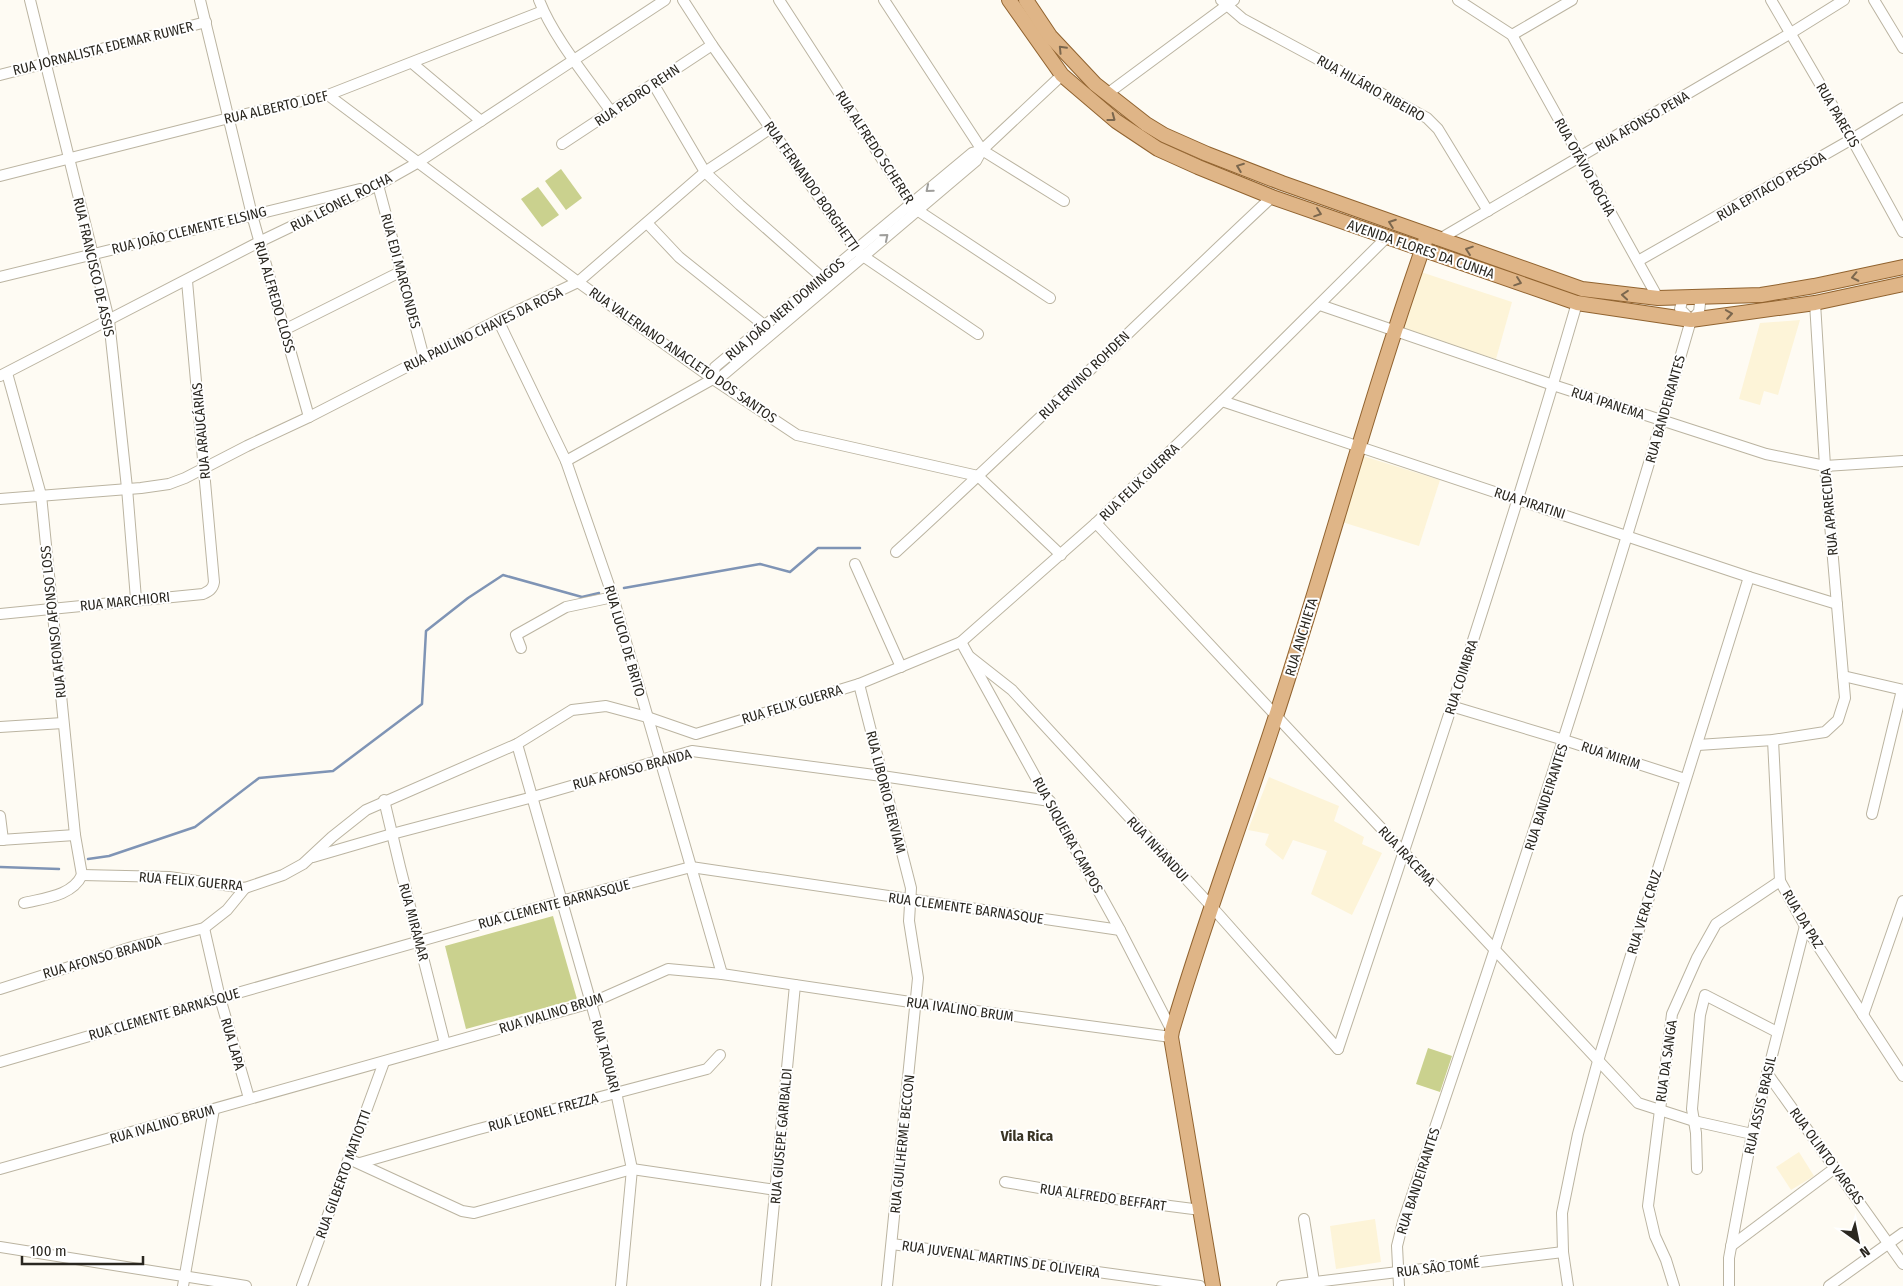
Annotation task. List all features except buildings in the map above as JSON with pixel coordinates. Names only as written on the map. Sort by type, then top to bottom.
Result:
[{"type":"main road","name":"AVENIDA FLORES DA CUNHA","points":[[1009,0],[1062,76],[1116,121],[1158,149],[1272,197],[1578,303],[1691,320],[1815,302],[1903,284]]},
{"type":"main road","name":"AVENIDA FLORES DA CUNHA","points":[[1026,0],[1050,36],[1096,84],[1146,124],[1185,145],[1282,184],[1582,289],[1658,298],[1761,295],[1903,267]]},
{"type":"main road","points":[[1062,76],[1070,70],[1096,84]]},
{"type":"main road","points":[[1081,93],[1098,101],[1107,94]]},
{"type":"main road","name":"RUA ANCHIETA","points":[[1172,1034],[1190,970],[1277,716],[1422,249],[1432,238]]},
{"type":"main road","name":"RUA SIQUEIRA CAMPOS","points":[[1172,1034],[1213,1286]]},
{"type":"street","name":"RUA FRANCISCO DE ASSIS","points":[[30,0],[109,320],[127,488],[136,599]]},
{"type":"street","name":"RUA ALFREDO CLOSS","points":[[200,0],[259,242],[310,417]]},
{"type":"street","points":[[539,0],[543,11],[574,60],[612,113]]},
{"type":"street","name":"RUA LEONEL ROCHA","points":[[4,375],[259,242],[378,185],[417,163],[665,0]]},
{"type":"street","name":"RUA FERNANDO BORGHETTI","points":[[683,0],[712,45],[859,253],[978,334]]},
{"type":"street","name":"RUA ALFREDO SCHERER","points":[[779,0],[914,207],[1050,298]]},
{"type":"street","points":[[884,0],[982,150],[1064,200]]},
{"type":"street","points":[[1458,0],[1512,35],[1572,0]]},
{"type":"street","name":"RUA PARECIS","points":[[1771,0],[1852,139],[1903,232]]},
{"type":"street","name":"RUA AFONSO PENA","points":[[1432,238],[1488,211],[1791,34],[1844,0]]},
{"type":"street","points":[[1874,0],[1903,48]]},
{"type":"street","points":[[1107,94],[1227,2]]},
{"type":"street","name":"RUA HILÁRIO RIBEIRO","points":[[1227,2],[1243,19],[1427,118],[1438,129],[1488,211]]},
{"type":"street","name":"RUA ALBERTO LOEF","points":[[0,176],[328,95],[543,11]]},
{"type":"street","name":"RUA JORNALISTA EDEMAR RUWER","points":[[0,75],[206,22]]},
{"type":"street","name":"RUA OTÁVIO ROCHA","points":[[1512,35],[1658,298]]},
{"type":"street","name":"RUA PEDRO REHN","points":[[562,144],[612,113],[712,45]]},
{"type":"street","points":[[412,63],[481,121]]},
{"type":"street","name":"RUA JOÃO NERI DOMINGOS","points":[[566,461],[713,378],[722,376],[769,329],[914,207],[976,161],[982,150],[1062,76]]},
{"type":"street","points":[[654,85],[705,172],[826,281]]},
{"type":"street","name":"RUA VALERIANO ANACLETO DOS SANTOS","points":[[328,95],[578,282],[797,435],[978,476]]},
{"type":"street","name":"RUA EPITACIO PESSOA","points":[[1638,261],[1903,108]]},
{"type":"street","name":"RUA PAULINO CHAVES DA ROSA","points":[[0,499],[169,484],[185,478],[247,446],[310,417],[498,320],[578,282],[705,172],[771,128]]},
{"type":"street","name":"RUA JOÃO CLEMENTE ELSING","points":[[0,277],[252,214],[378,185]]},
{"type":"street","name":"RUA EDI MARCONDES","points":[[378,185],[424,358]]},
{"type":"street","name":"RUA ERVINO ROHDEN","points":[[896,552],[1272,197]]},
{"type":"street","points":[[647,223],[680,257],[769,329]]},
{"type":"street","name":"RUA FELIX GUERRA","points":[[82,874],[169,877],[245,888],[293,870],[310,858],[349,822],[384,800],[516,744],[572,710],[606,706],[647,717],[696,734],[859,684],[962,642],[1096,523],[1320,305],[1387,236]]},
{"type":"street","points":[[284,330],[400,272]]},
{"type":"street","name":"RUA ARAUCÁRIAS","points":[[187,280],[214,582]]},
{"type":"street","points":[[1683,298],[1680,309],[1691,320],[1699,312],[1700,303],[1697,297]]},
{"type":"street","name":"RUA APARECIDA","points":[[1773,740],[1825,732],[1838,720],[1845,698],[1825,466],[1815,302]]},
{"type":"street","name":"RUA COIMBRA","points":[[1338,1049],[1404,853],[1518,499],[1578,303]]},
{"type":"street","name":"RUA IPANEMA","points":[[1320,305],[1553,385],[1766,454],[1825,466],[1903,461]]},
{"type":"street","name":"RUA LUCIO DE BRITO","points":[[498,320],[566,461],[613,597],[722,974]]},
{"type":"street","name":"RUA BANDEIRANTES","points":[[1399,1286],[1397,1246],[1403,1222],[1496,951],[1564,740],[1691,320]]},
{"type":"street","name":"RUA AFONSO AFONSO LOSS","points":[[4,375],[41,495],[75,835],[82,874]]},
{"type":"street","name":"RUA PIRATINI","points":[[1222,401],[1749,577],[1837,604]]},
{"type":"street","points":[[978,476],[1061,555]]},
{"type":"street","name":"RUA IRACEMA","points":[[1096,523],[1638,1103],[1694,1120],[1752,1134]]},
{"type":"street","points":[[856,564],[901,667]]},
{"type":"street","name":"RUA VERA CRUZ","points":[[1568,1286],[1563,1252],[1562,1213],[1578,1134],[1598,1062],[1749,577]]},
{"type":"street","name":"RUA MARCHIORI","points":[[0,614],[136,599],[202,594],[213,587],[214,582]]},
{"type":"street","points":[[521,648],[516,635],[566,607],[613,597]]},
{"type":"street","name":"RUA SIQUEIRA CAMPOS","points":[[962,642],[1120,930],[1172,1034]]},
{"type":"street","name":"RUA INHANDUI","points":[[970,657],[1012,690],[1212,907],[1338,1049]]},
{"type":"street","points":[[1843,676],[1903,690],[1872,814]]},
{"type":"street","name":"RUA LIBORIO BERVIAM","points":[[859,684],[911,888],[909,921],[918,978],[917,1003]]},
{"type":"street","name":"RUA MIRIM","points":[[1451,706],[1685,779]]},
{"type":"street","points":[[0,727],[63,723]]},
{"type":"street","points":[[1698,745],[1773,740]]},
{"type":"street","name":"RUA DA PAZ","points":[[1773,740],[1780,881],[1806,926],[1903,1076]]},
{"type":"street","name":"RUA TAQUARI","points":[[516,744],[592,1003],[616,1092],[632,1170],[621,1286]]},
{"type":"street","name":"RUA AFONSO BRANDA","points":[[310,858],[692,751],[882,776],[1050,801]]},
{"type":"street","name":"RUA MIRAMAR","points":[[384,800],[445,1044]]},
{"type":"street","points":[[0,816],[2,840],[75,835]]},
{"type":"street","name":"RUA CLEMENTE BARNASQUE","points":[[0,1062],[419,941],[691,867],[1120,930]]},
{"type":"street","points":[[24,903],[66,891],[79,882],[82,874]]},
{"type":"street","name":"RUA DA SANGA","points":[[1674,1286],[1666,1260],[1655,1236],[1648,1206],[1672,1014],[1716,924],[1780,881]]},
{"type":"street","points":[[204,928],[227,910],[245,888]]},
{"type":"street","points":[[1863,1016],[1903,901]]},
{"type":"street","name":"RUA ASSIS BRASIL","points":[[1729,1286],[1731,1246],[1752,1134],[1806,926]]},
{"type":"street","name":"RUA AFONSO BRANDA","points":[[0,989],[132,947],[204,928]]},
{"type":"street","name":"RUA LAPA","points":[[204,928],[220,998],[249,1098]]},
{"type":"street","name":"RUA IVALINO BRUM","points":[[0,1169],[592,1003],[668,969],[722,974],[917,1003],[1172,1034]]},
{"type":"street","name":"RUA GIUSEPE GARIBALDI","points":[[766,1286],[795,986]]},
{"type":"street","points":[[1697,1169],[1692,1109],[1697,1040],[1705,995],[1777,1032]]},
{"type":"street","name":"RUA GUILHERME BECCON","points":[[887,1286],[917,1003]]},
{"type":"street","name":"RUA LEONEL FREZZA","points":[[360,1163],[616,1092],[707,1070],[720,1055]]},
{"type":"street","name":"RUA GILBERTO MATIOTTI","points":[[302,1286],[384,1062]]},
{"type":"street","name":"RUA OLINTO VARGAS","points":[[1767,1073],[1903,1264]]},
{"type":"street","points":[[184,1281],[214,1109]]},
{"type":"street","points":[[349,1159],[462,1211],[474,1213],[632,1170],[776,1190]]},
{"type":"street","points":[[1731,1246],[1835,1168]]},
{"type":"street","name":"RUA ALFREDO BEFFART","points":[[1005,1182],[1068,1193],[1202,1210]]},
{"type":"street","points":[[1304,1219],[1314,1282]]},
{"type":"street","points":[[1829,1286],[1903,1233]]},
{"type":"street","name":"RUA JUVENAL MARTINS DE OLIVEIRA","points":[[892,1244],[1200,1286]]},
{"type":"street","points":[[0,1247],[184,1281],[246,1286]]},
{"type":"street","name":"RUA SÃO TOMÉ","points":[[1282,1286],[1563,1252]]},
{"type":"shaded area","points":[[1421,272],[1512,302],[1496,359],[1402,330]]},
{"type":"shaded area","points":[[1800,320],[1778,395],[1764,391],[1760,405],[1739,399],[1760,323]]},
{"type":"shaded area","points":[[1363,456],[1440,480],[1419,546],[1342,522]]},
{"type":"shaded area","points":[[1269,777],[1339,806],[1334,821],[1364,837],[1362,844],[1382,853],[1352,915],[1311,894],[1327,851],[1293,840],[1283,860],[1265,845],[1269,834],[1248,830]]},
{"type":"shaded area","points":[[1799,1152],[1814,1176],[1791,1190],[1776,1167]]},
{"type":"shaded area","points":[[1375,1219],[1381,1262],[1336,1269],[1330,1226]]},
{"type":"green space","points":[[561,169],[582,198],[566,210],[545,181]]},
{"type":"green space","points":[[538,187],[559,215],[542,227],[521,199]]},
{"type":"green space","points":[[553,916],[577,999],[466,1029],[445,946]]},
{"type":"green space","points":[[1428,1048],[1452,1056],[1440,1092],[1416,1084]]},
{"type":"waterway","points":[[624,588],[760,564],[790,572],[818,548],[860,548]]},
{"type":"waterway","points":[[88,859],[109,856],[195,827],[259,778],[333,771],[422,704],[426,631],[468,598],[503,575],[582,597],[599,593]]},
{"type":"waterway","points":[[0,867],[59,869]]},
{"type":"district","name":"Vila Rica","points":[[1027,1136]]}]
